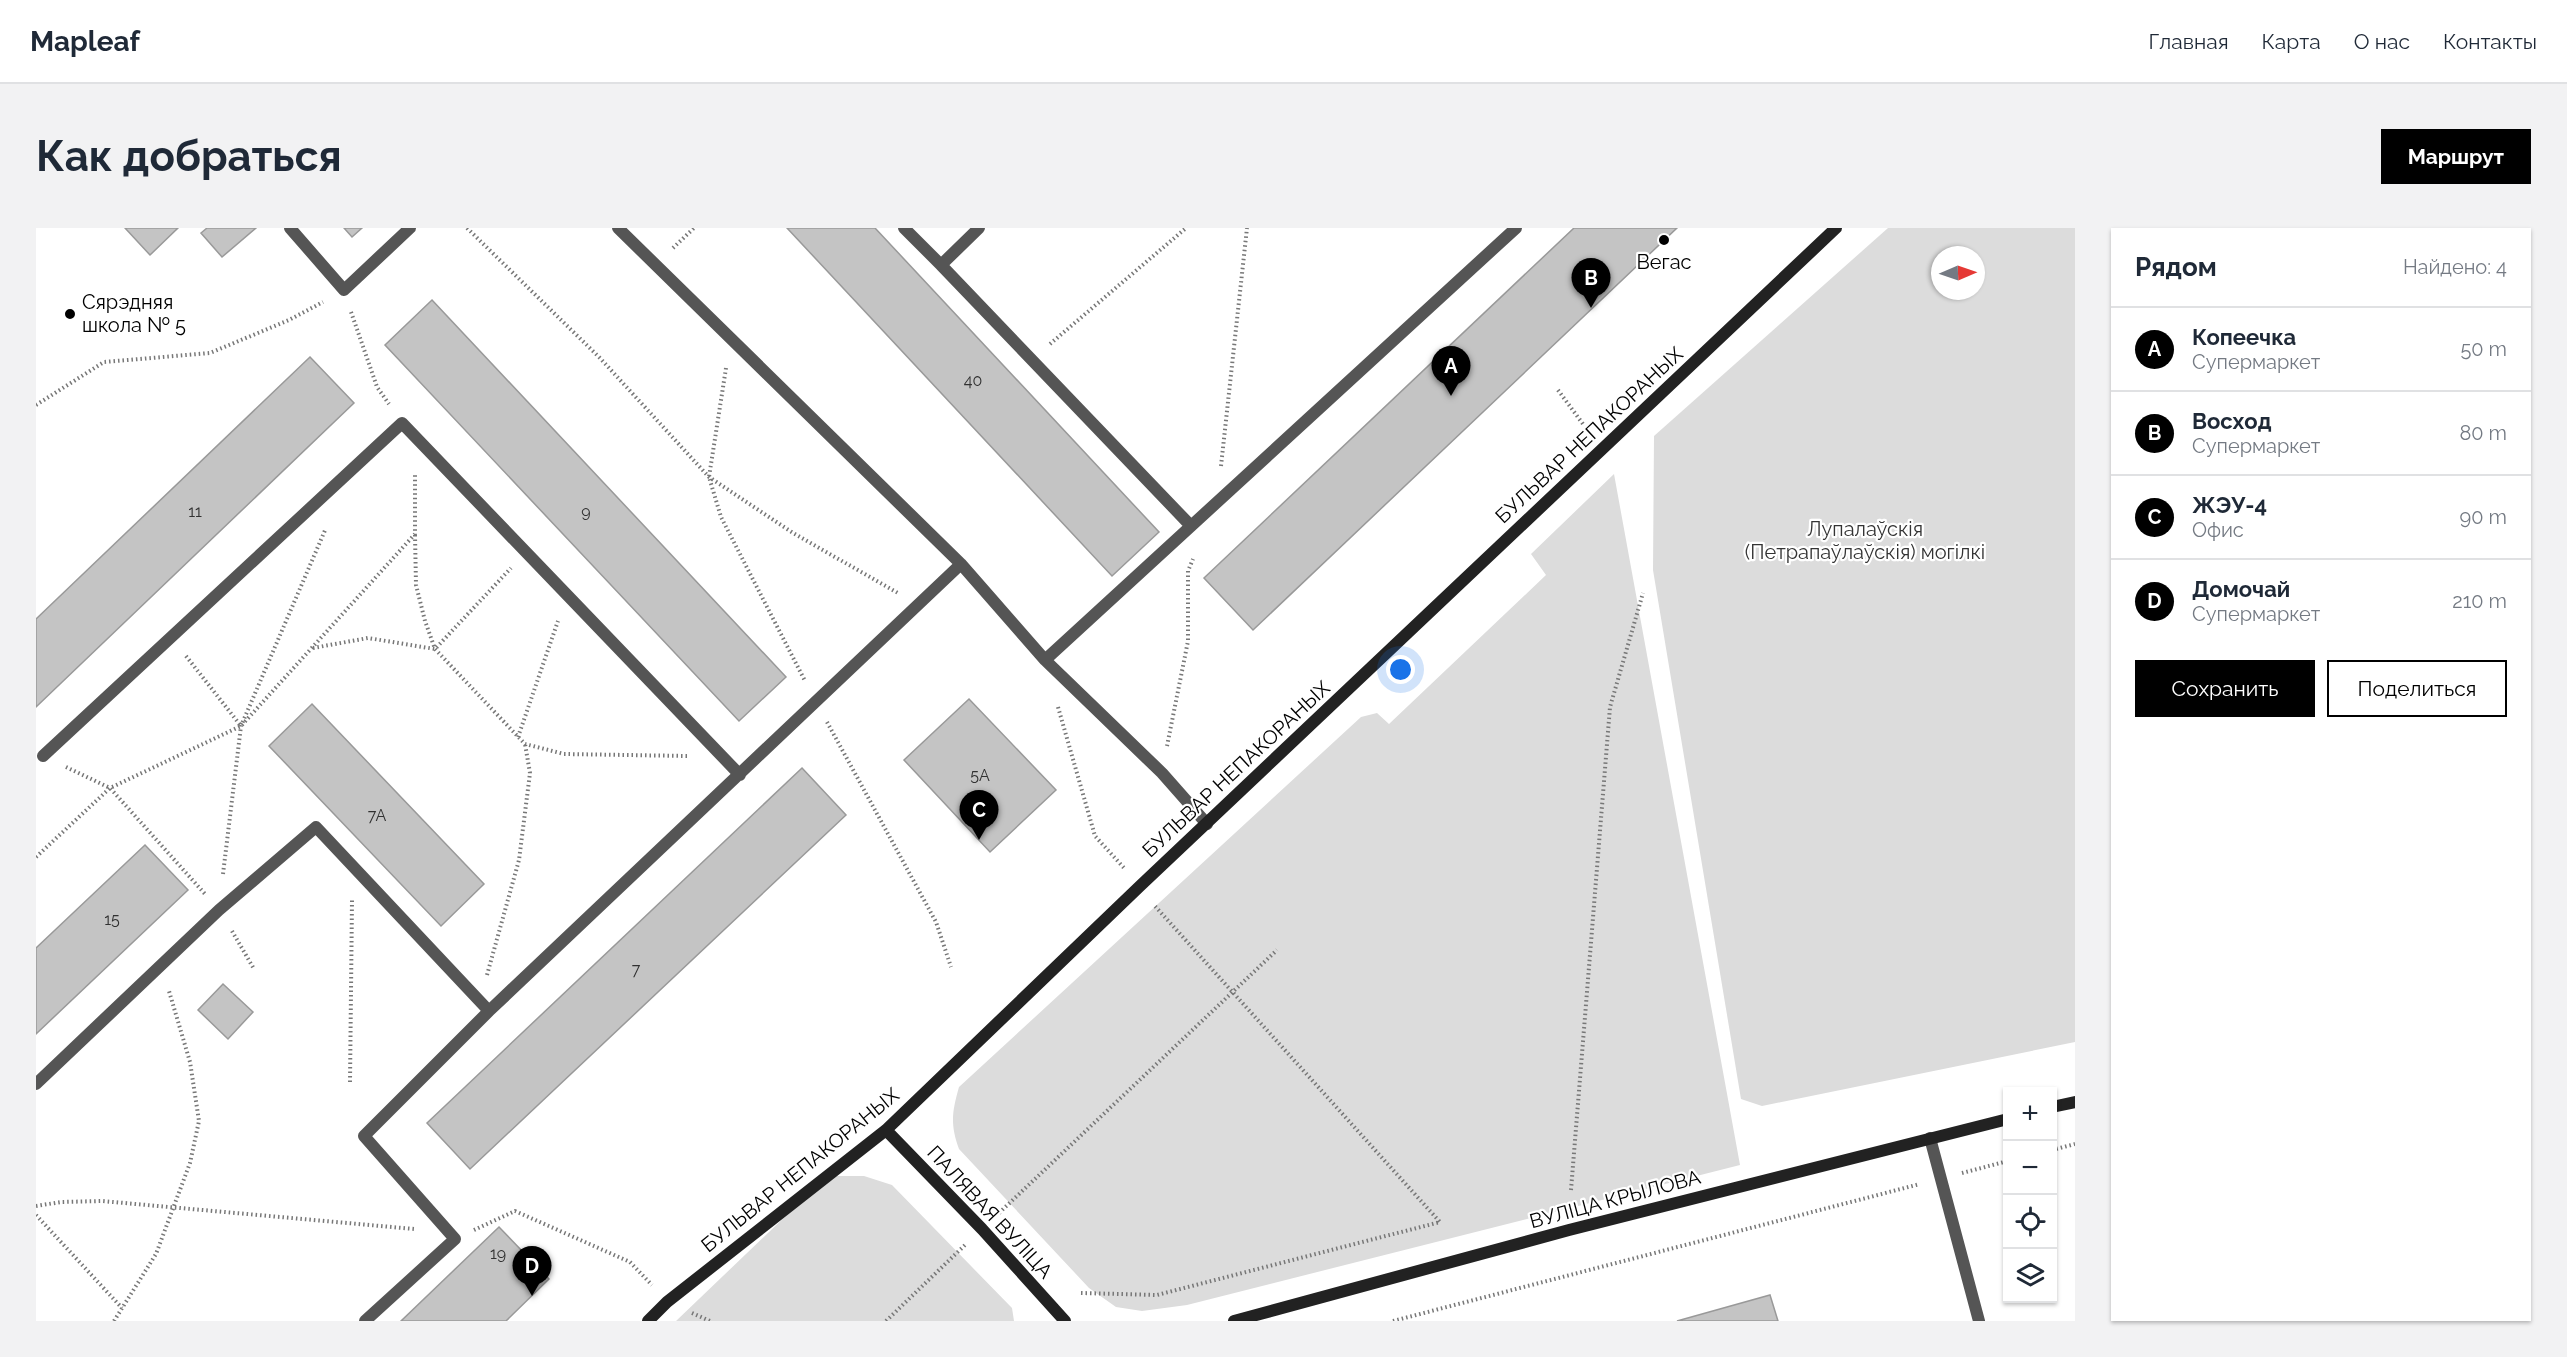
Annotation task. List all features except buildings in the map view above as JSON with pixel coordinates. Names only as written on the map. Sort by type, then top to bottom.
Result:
[{"type":"main road","name":"БУЛЬВАР НЕПАКОРАНЫХ","points":[[648,1321],[667,1302],[886,1130],[1140,886],[1836,228]]},
{"type":"main road","points":[[2057,1106],[2075,1102]]},
{"type":"main road","name":"ВУЛІЦА КРЫЛОВА","points":[[1234,1321],[1569,1230],[2003,1120]]},
{"type":"main road","name":"ПАЛЯВАЯ ВУЛІЦА","points":[[886,1130],[982,1229],[1065,1321]]},
{"type":"lane","points":[[290,228],[344,290],[411,228]]},
{"type":"lane","points":[[618,228],[961,564],[1045,660],[1162,773],[1207,824]]},
{"type":"lane","points":[[904,228],[1191,526]]},
{"type":"lane","points":[[941,266],[979,228]]},
{"type":"lane","points":[[1045,660],[1516,228]]},
{"type":"lane","points":[[43,756],[402,423],[740,775]]},
{"type":"lane","points":[[365,1321],[451,1235],[364,1136],[489,1011],[961,564]]},
{"type":"lane","points":[[36,1084],[219,910],[316,827],[489,1011]]},
{"type":"lane","points":[[1930,1138],[1979,1321]]},
{"type":"path","points":[[467,228],[599,357],[709,477],[793,533],[918,605]]},
{"type":"path","points":[[656,264],[694,228]]},
{"type":"path","points":[[1031,360],[1186,228]]},
{"type":"path","points":[[36,405],[104,362],[210,353],[289,320],[344,290],[377,387],[402,423]]},
{"type":"path","points":[[731,338],[709,477],[720,518],[816,703],[936,922],[951,967]]},
{"type":"path","points":[[1558,390],[1583,424]]},
{"type":"path","points":[[415,437],[416,585],[425,621],[435,649],[518,737],[525,744],[564,754],[721,756]]},
{"type":"path","points":[[219,910],[241,726],[328,524]]},
{"type":"path","points":[[36,857],[110,788],[241,726],[415,534]]},
{"type":"path","points":[[435,649],[526,552]]},
{"type":"path","points":[[1571,1190],[1610,706],[1643,593]]},
{"type":"path","points":[[518,737],[567,594]]},
{"type":"path","points":[[171,638],[241,726]]},
{"type":"path","points":[[312,648],[368,639],[435,649]]},
{"type":"path","points":[[1057,704],[1095,836],[1140,886],[1160,913],[1440,1222],[1156,1295],[1081,1293]]},
{"type":"path","points":[[480,1000],[519,860],[531,773],[525,744]]},
{"type":"path","points":[[43,756],[110,788],[219,910],[254,969]]},
{"type":"path","points":[[350,1082],[352,864]]},
{"type":"path","points":[[886,1321],[1277,950]]},
{"type":"path","points":[[114,1321],[156,1254],[190,1163],[199,1121],[190,1062],[161,965]]},
{"type":"path","points":[[2057,1149],[2075,1144]]},
{"type":"path","points":[[1393,1321],[2003,1162]]},
{"type":"path","points":[[36,1206],[61,1202],[102,1201],[451,1235],[515,1211],[630,1262],[667,1302],[710,1321]]},
{"type":"path","points":[[36,1215],[123,1308]]},
{"type":"green space","name":"Лупалаўскія (Петрапаўлаўскія) могілкі","points":[[1888,228],[2075,228],[2075,1042],[1762,1106],[1741,1099],[1653,570],[1654,436]]},
{"type":"green space","points":[[1614,474],[1740,1165],[1187,1305],[1142,1311],[1116,1307],[1089,1288],[959,1149],[953,1118],[959,1087],[1361,717],[1377,713],[1389,724],[1546,575],[1531,554]]},
{"type":"green space","points":[[836,1176],[864,1176],[892,1185],[1012,1308],[1014,1321],[676,1321],[817,1186]]},
{"type":"place","name":"Вегас","points":[[1664,240]]},
{"type":"place","name":"Восход","points":[[1591,308]]},
{"type":"place","name":"Сярэдняя школа № 5","points":[[70,314]]},
{"type":"place","name":"Копеечка","points":[[1451,396]]},
{"type":"place","name":"ЖЭУ-4","points":[[979,840]]},
{"type":"place","name":"Домочай","points":[[532,1296]]}]
